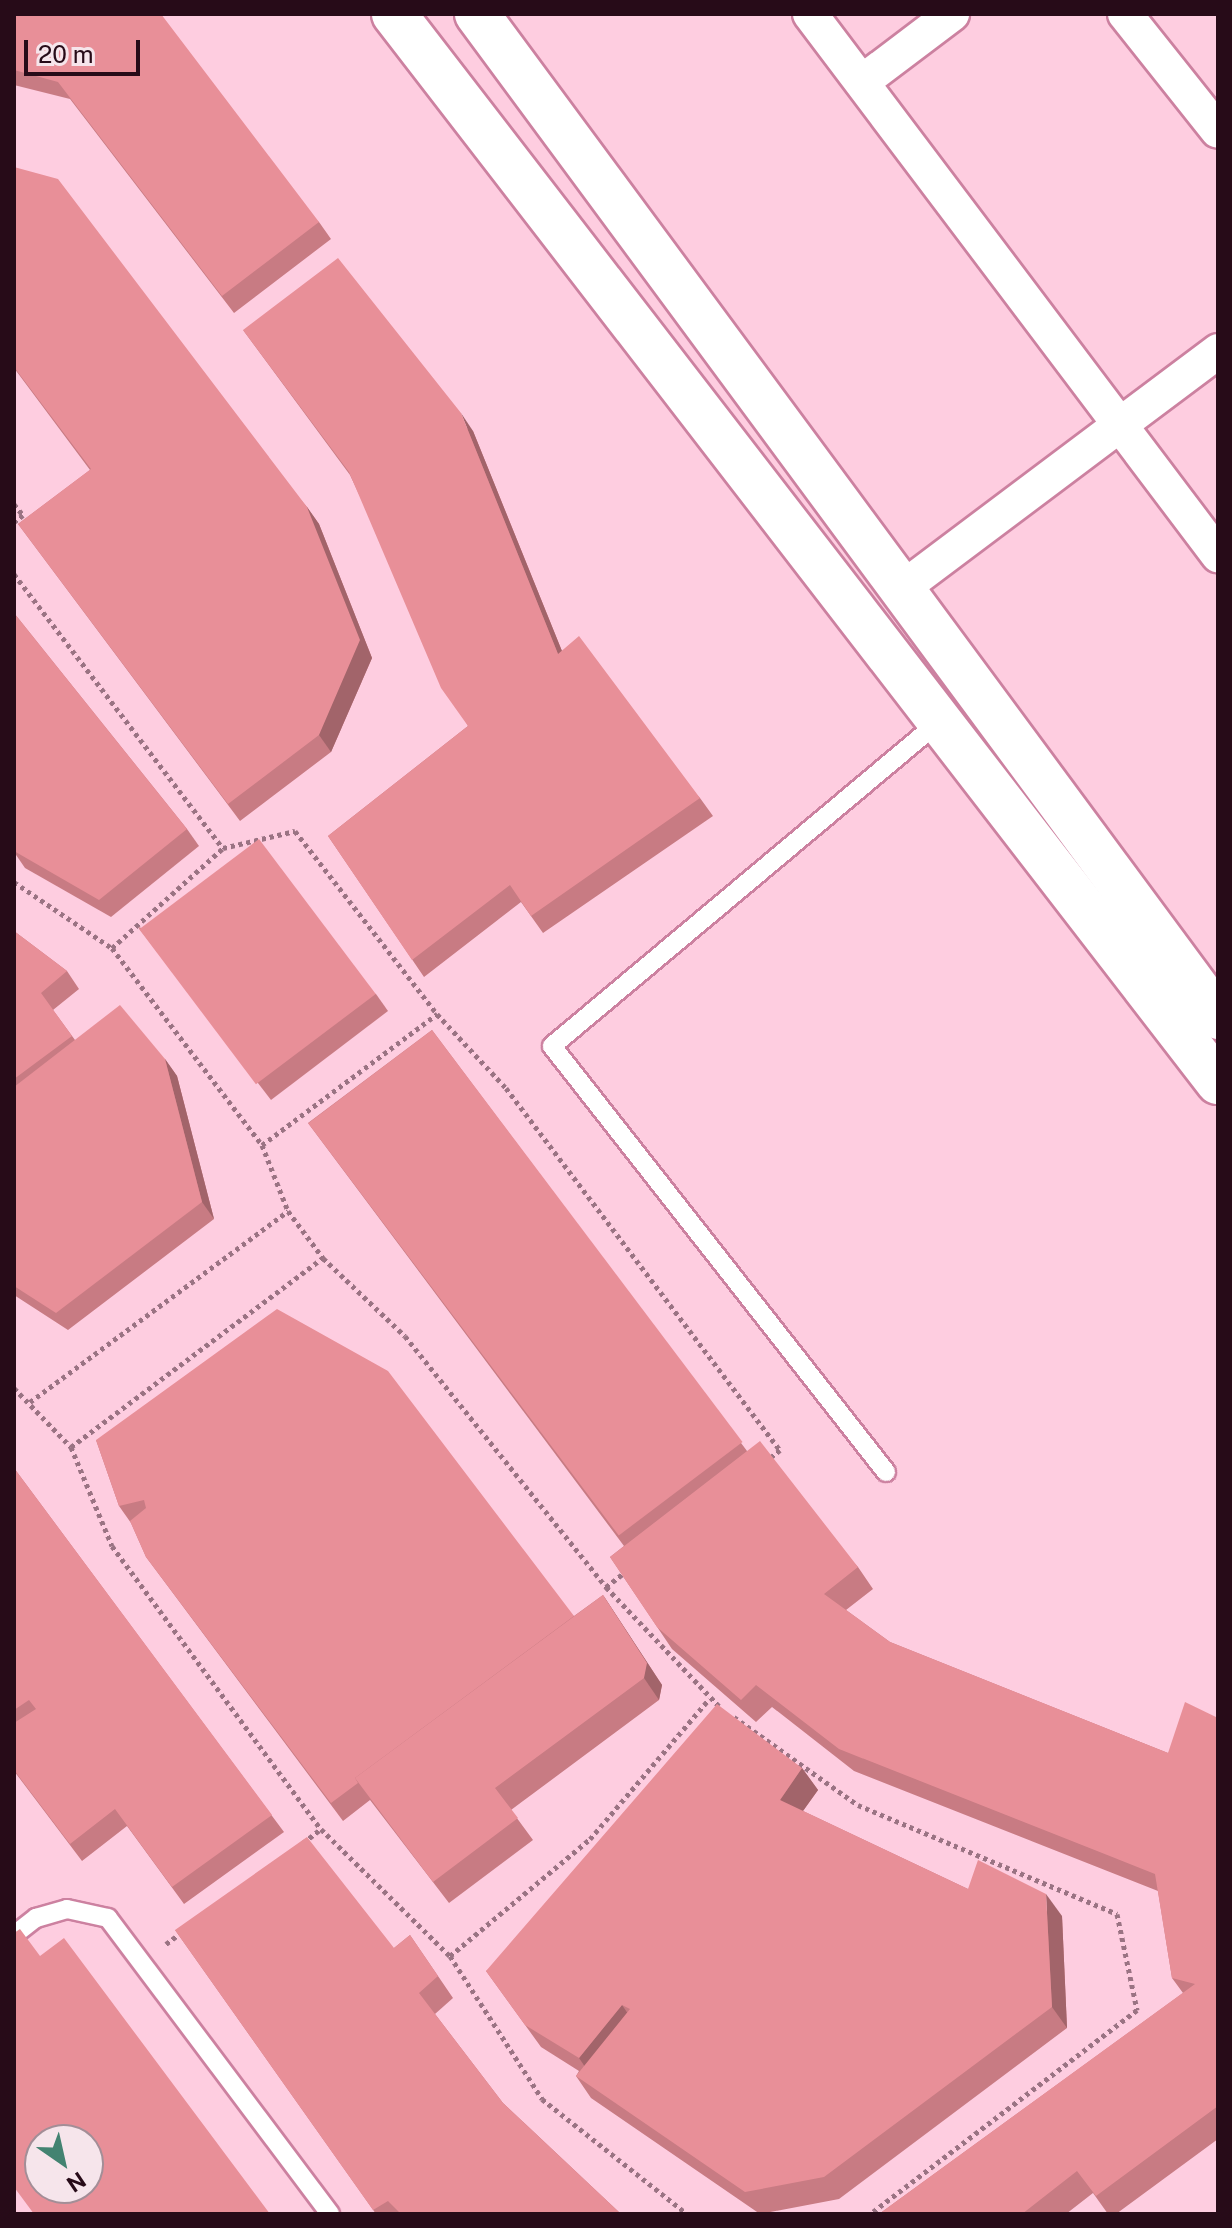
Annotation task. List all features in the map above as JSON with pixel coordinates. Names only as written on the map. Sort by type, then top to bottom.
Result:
[{"type":"street","points":[[394,14],[1218,1082]]},
{"type":"street","points":[[477,14],[904,587],[1218,1017]]},
{"type":"street","points":[[810,14],[1218,555]]},
{"type":"street","points":[[862,82],[952,14]]},
{"type":"street","points":[[1125,14],[1218,131]]},
{"type":"street","points":[[904,587],[1218,351]]},
{"type":"lane","points":[[886,1472],[552,1046],[941,720]]},
{"type":"lane","points":[[14,1935],[36,1918],[67,1909],[108,1918],[330,2214]]},
{"type":"path","points":[[14,504],[23,515],[14,522]]},
{"type":"path","points":[[14,574],[223,848]]},
{"type":"path","points":[[112,948],[223,848],[295,831],[437,1014],[506,1088],[780,1450],[755,1469]]},
{"type":"path","points":[[14,882],[112,948],[262,1145],[288,1211],[323,1258],[405,1336],[606,1587],[709,1699],[858,1805],[1117,1914],[1137,2010],[870,2214]]},
{"type":"path","points":[[262,1145],[437,1014]]},
{"type":"path","points":[[30,1402],[288,1211]]},
{"type":"path","points":[[71,1447],[323,1258]]},
{"type":"path","points":[[14,1388],[71,1447],[112,1546],[321,1829],[450,1956],[542,2099],[687,2214]]},
{"type":"path","points":[[606,1587],[631,1567]]},
{"type":"path","points":[[450,1956],[590,1839],[709,1699]]},
{"type":"path","points":[[297,1847],[321,1829]]},
{"type":"path","points":[[166,1944],[190,1926]]},
{"type":"building","points":[[14,14],[161,14],[319,222],[222,296],[58,82],[14,70]]},
{"type":"building","points":[[14,167],[58,179],[307,507],[360,640],[319,735],[228,804],[18,524],[91,469],[14,367]]},
{"type":"building","points":[[338,258],[461,413],[558,654],[579,636],[700,798],[531,916],[510,885],[412,960],[328,836],[468,726],[441,688],[349,472],[243,330]]},
{"type":"building","points":[[14,613],[187,829],[99,900],[14,851]]},
{"type":"building","points":[[259,839],[376,994],[256,1084],[139,929]]},
{"type":"building","points":[[14,931],[67,971],[41,993],[72,1036],[14,1079]]},
{"type":"building","points":[[120,1005],[165,1059],[202,1202],[56,1313],[14,1286],[14,1087]]},
{"type":"building","points":[[432,1030],[743,1442],[619,1535],[308,1123]]},
{"type":"building","points":[[277,1309],[388,1371],[574,1616],[355,1778],[358,1783],[331,1803],[146,1557],[130,1521],[146,1508],[144,1500],[119,1506],[96,1440]]},
{"type":"building","points":[[760,1441],[858,1567],[824,1594],[890,1642],[1168,1753],[1185,1702],[1218,1718],[1218,2106],[1096,2196],[1077,2171],[1022,2214],[879,2214],[1195,1984],[1172,1978],[1155,1874],[839,1749],[756,1685],[741,1700],[657,1627],[610,1557]]},
{"type":"building","points":[[14,1468],[272,1815],[172,1887],[115,1809],[70,1844],[14,1770],[14,1723],[36,1709],[29,1700],[14,1710]]},
{"type":"building","points":[[603,1595],[647,1663],[644,1678],[495,1788],[518,1818],[433,1882],[355,1778]]},
{"type":"building","points":[[717,1704],[802,1768],[780,1800],[968,1889],[978,1860],[1046,1894],[1052,2007],[824,2177],[745,2192],[576,2076],[630,2009],[622,2005],[579,2058],[525,2025],[486,1971]]},
{"type":"building","points":[[307,1837],[394,1948],[410,1935],[438,1976],[419,1993],[503,2103],[621,2214],[401,2214],[388,2201],[373,2210],[175,1930]]},
{"type":"building","points":[[20,1929],[40,1956],[64,1938],[270,2214],[34,2214],[27,2204],[104,2204],[104,2124],[24,2124],[24,2200],[14,2187],[14,1933]]}]
